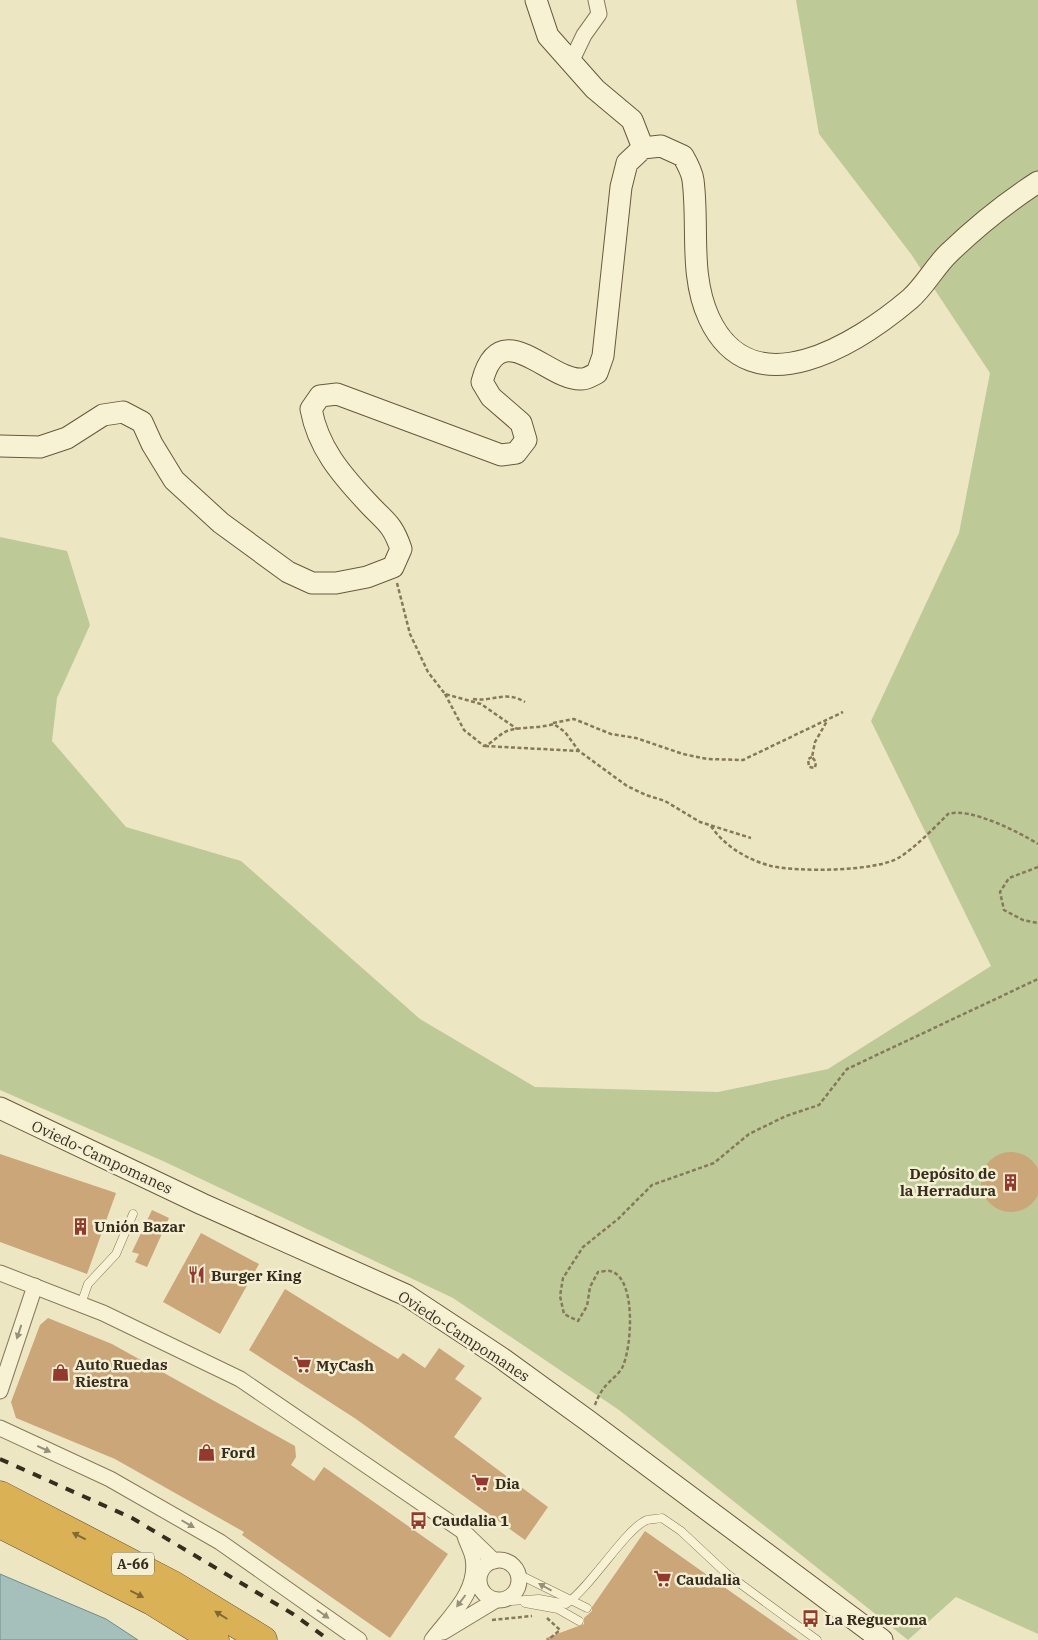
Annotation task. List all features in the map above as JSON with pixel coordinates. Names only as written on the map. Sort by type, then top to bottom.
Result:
[{"type":"highway","name":"A-66","points":[[0,1495],[173,1585],[263,1640]]},
{"type":"highway","name":"A-66","points":[[0,1524],[152,1601],[215,1640]]},
{"type":"street","points":[[536,0],[548,36],[595,89],[632,120],[643,148]]},
{"type":"street","points":[[571,62],[584,35],[599,14],[596,0]]},
{"type":"street","points":[[0,446],[40,446],[68,438],[103,415],[124,412],[142,422],[152,444],[174,480],[221,523],[288,572],[312,583],[336,583],[367,577],[393,567],[401,549],[395,529],[366,501],[330,460],[315,428],[312,410],[320,396],[337,394],[501,455],[516,453],[526,440],[521,423],[491,397],[486,389],[482,382],[487,364],[503,352],[522,353],[566,375],[582,380],[597,374],[603,356],[620,187],[627,164],[643,148],[661,146],[683,156],[693,178],[697,276],[709,318],[727,347],[754,362],[786,365],[823,356],[860,336],[911,298],[948,253],[1021,193],[1038,182]]},
{"type":"street","name":"Oviedo-Campomanes","points":[[0,1108],[202,1204],[406,1295],[500,1357],[587,1420],[882,1640]]},
{"type":"street","points":[[0,1273],[80,1304],[240,1379],[464,1532],[494,1561]]},
{"type":"street","points":[[0,1391],[35,1286]]},
{"type":"street","points":[[0,1428],[110,1479],[220,1542],[360,1640]]},
{"type":"street","points":[[432,1639],[469,1590],[472,1580],[473,1557],[464,1532]]},
{"type":"street","points":[[432,1639],[504,1600],[515,1591],[518,1574],[515,1569],[506,1562],[494,1561],[484,1567],[479,1578],[479,1584],[485,1594],[504,1600]]},
{"type":"lane","points":[[80,1304],[88,1284],[116,1254],[133,1214]]},
{"type":"lane","points":[[504,1600],[539,1599],[566,1604],[582,1592],[636,1529],[647,1520],[662,1518],[681,1531],[727,1574],[817,1640]]},
{"type":"lane","points":[[473,1557],[479,1584]]},
{"type":"lane","points":[[518,1574],[587,1608]]},
{"type":"lane","points":[[504,1600],[558,1609],[579,1621]]},
{"type":"path","points":[[393,567],[410,634],[428,672],[445,694],[464,730],[484,746],[579,751]]},
{"type":"path","points":[[445,694],[488,701],[496,696],[506,695],[516,696],[525,702]]},
{"type":"path","points":[[467,698],[481,704],[517,729]]},
{"type":"path","points":[[484,746],[505,732],[517,729],[539,728],[559,720],[574,719],[611,734],[636,738],[683,754],[707,759],[743,760],[843,712]]},
{"type":"path","points":[[812,757],[816,762],[815,768],[809,767],[808,759],[812,757],[815,742],[828,720]]},
{"type":"path","points":[[549,725],[558,725],[579,751],[627,786],[665,801],[710,825],[751,838]]},
{"type":"path","points":[[710,825],[717,835],[743,854],[769,865],[797,868],[863,868],[899,858],[948,814],[956,812],[967,813],[1005,826],[1038,844]]},
{"type":"path","points":[[1038,867],[1009,878],[1000,892],[1004,910],[1023,920],[1038,923]]},
{"type":"path","points":[[587,1420],[602,1389],[622,1368],[629,1336],[629,1309],[627,1290],[622,1278],[610,1271],[598,1272],[590,1287],[588,1306],[578,1321],[564,1314],[560,1296],[564,1278],[583,1246],[618,1219],[652,1185],[714,1163],[749,1134],[786,1116],[819,1105],[847,1068],[1038,979]]},
{"type":"path","points":[[487,1621],[538,1616]]},
{"type":"path","points":[[543,1616],[560,1630],[548,1640]]},
{"type":"green space","points":[[796,0],[1038,0],[1038,1634],[956,1597],[908,1640],[619,1410],[453,1298],[163,1161],[0,1090],[0,537],[67,551],[90,625],[57,698],[52,741],[126,827],[241,861],[420,1019],[535,1087],[718,1092],[828,1069],[991,966],[871,721],[959,533],[990,373],[911,254],[819,134]]},
{"type":"water","points":[[0,1574],[106,1619],[138,1640],[0,1640]]},
{"type":"building","name":"Depósito de la Herradura","points":[[1011,1152],[1027,1157],[1032,1161],[1036,1166],[1041,1182],[1036,1198],[1032,1203],[1027,1207],[1011,1212],[995,1207],[990,1203],[986,1198],[981,1182],[986,1166],[990,1161],[995,1157]]},
{"type":"building","points":[[0,1154],[116,1193],[87,1274],[0,1242]]},
{"type":"building","points":[[152,1210],[169,1218],[147,1267],[135,1262],[139,1254],[132,1252]]},
{"type":"building","points":[[201,1233],[259,1264],[220,1334],[163,1302]]},
{"type":"building","points":[[285,1289],[398,1359],[403,1353],[425,1368],[439,1348],[465,1366],[455,1379],[482,1398],[454,1437],[548,1507],[525,1540],[356,1419],[249,1350]]},
{"type":"building","points":[[48,1318],[112,1344],[295,1446],[296,1457],[291,1465],[314,1481],[324,1467],[448,1554],[390,1638],[242,1535],[244,1532],[115,1459],[16,1418],[11,1402],[40,1325]]},
{"type":"building","name":"Caudalia","points":[[645,1531],[799,1640],[546,1640],[546,1638],[584,1624],[584,1618],[592,1611],[592,1607]]},
{"type":"railway","points":[[0,1459],[132,1518],[293,1614],[329,1640]]},
{"type":"place","name":"Depósito de la Herradura","points":[[1010,1182]]},
{"type":"place","name":"Unión Bazar","points":[[80,1226]]},
{"type":"place","name":"Burger King","points":[[197,1275]]},
{"type":"place","name":"MyCash","points":[[302,1365]]},
{"type":"place","name":"Auto Ruedas Riestra","points":[[61,1373]]},
{"type":"place","name":"Ford","points":[[207,1452]]},
{"type":"place","name":"Dia","points":[[481,1483]]},
{"type":"place","name":"Caudalia 1","points":[[418,1520]]},
{"type":"place","name":"Caudalia","points":[[662,1579]]},
{"type":"place","name":"La Reguerona","points":[[811,1619]]}]
